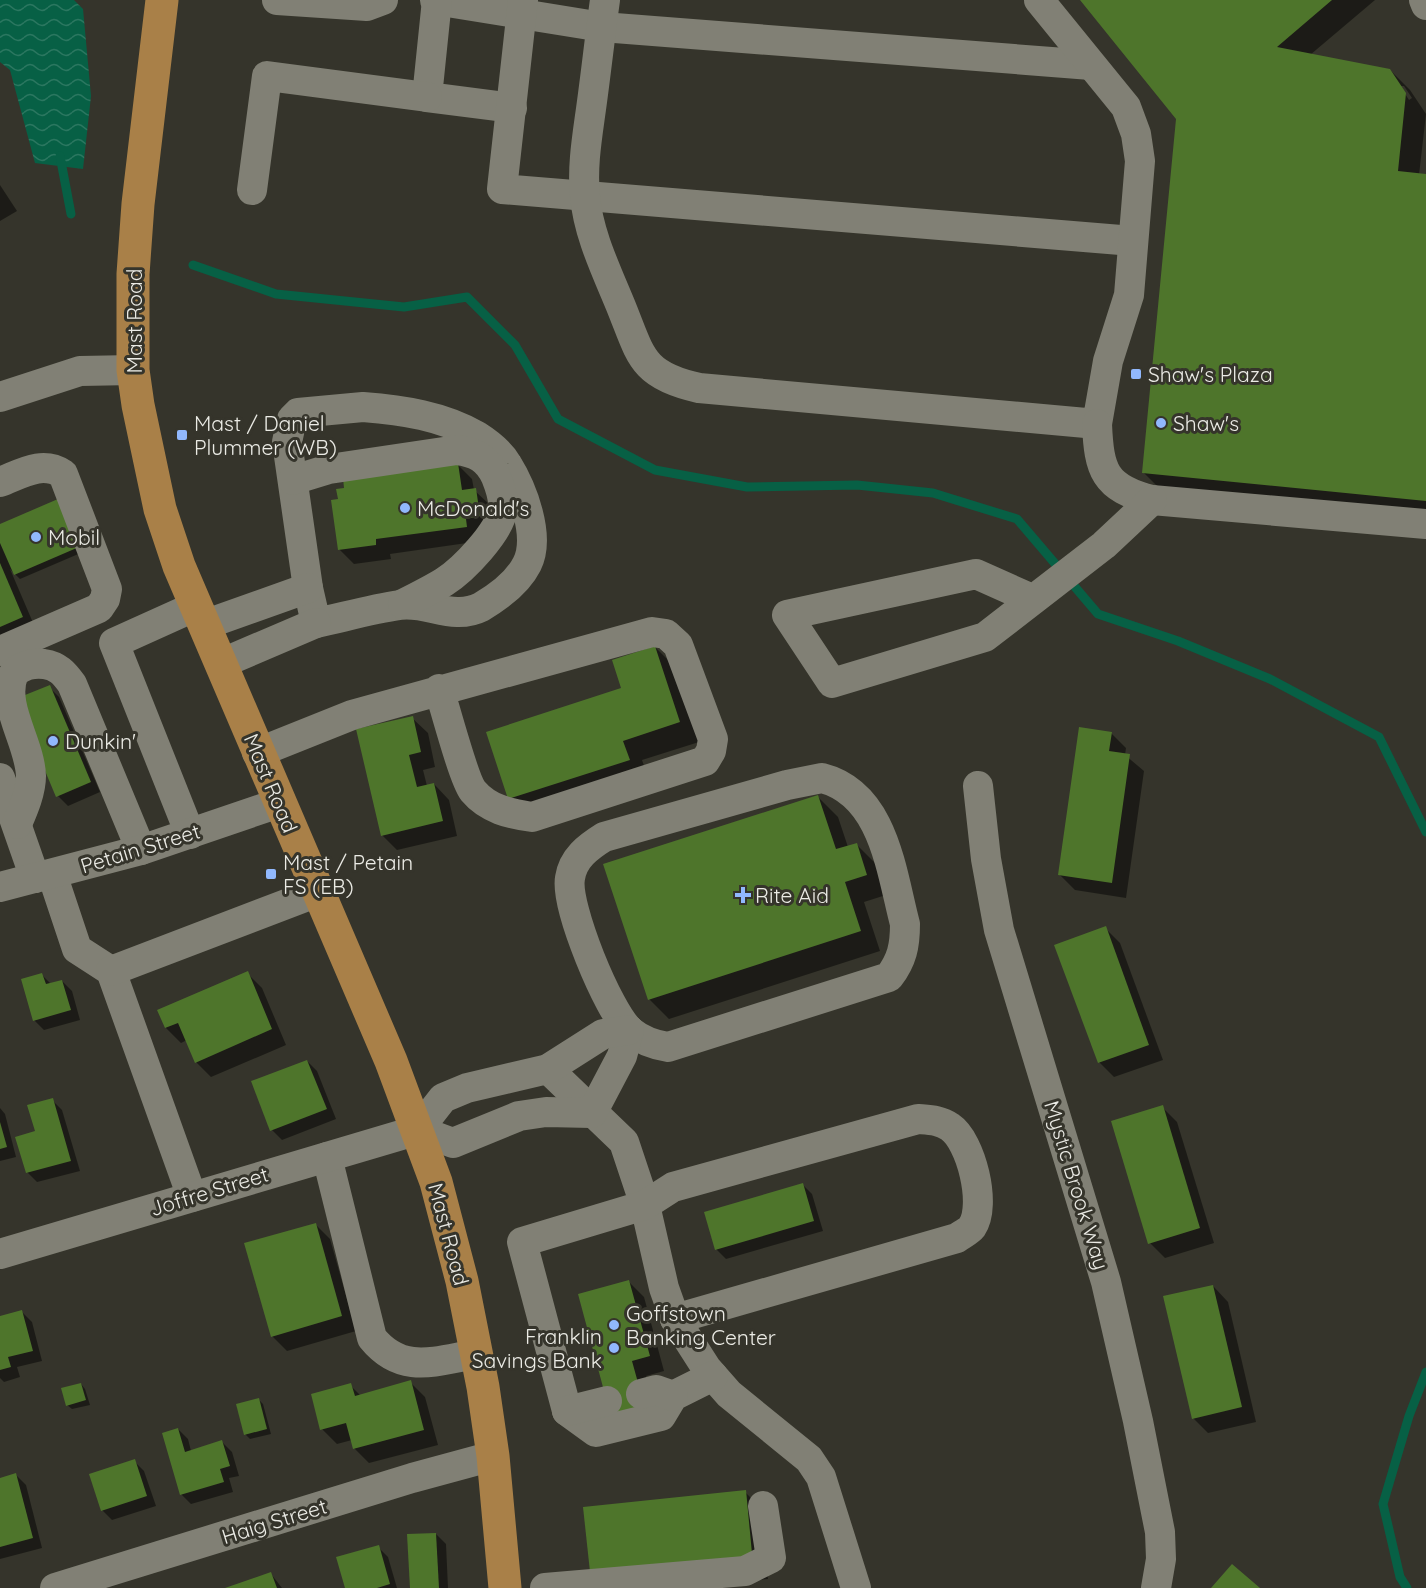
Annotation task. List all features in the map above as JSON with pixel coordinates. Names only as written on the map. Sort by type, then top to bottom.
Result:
[{"type":"main road","name":"Mast Road","points":[[162,0],[137,216],[133,274],[133,370],[138,405],[160,508],[179,566],[418,1130],[436,1182],[456,1259],[476,1354],[493,1456],[505,1588]]},
{"type":"street","points":[[277,0],[367,6],[383,0]]},
{"type":"street","points":[[427,97],[436,0],[603,13],[1091,65]]},
{"type":"street","points":[[1039,0],[1126,107],[1136,134],[1140,161],[1129,295],[1108,361],[1097,424],[1098,460],[1109,478],[1129,494],[1152,500],[1426,524]]},
{"type":"street","points":[[1424,0],[1426,5]]},
{"type":"street","points":[[523,7],[502,189],[1133,241]]},
{"type":"street","points":[[603,13],[585,151],[585,196],[592,232],[638,349],[652,370],[672,382],[699,388],[1097,424]]},
{"type":"street","points":[[252,190],[267,76],[512,108]]},
{"type":"street","points":[[0,397],[80,371],[133,370]]},
{"type":"street","points":[[316,623],[308,588],[288,442],[289,428],[298,413],[308,410],[363,407],[419,414],[475,435],[500,456],[517,484],[527,518],[531,546],[528,563],[507,588],[478,608],[459,613],[403,604]]},
{"type":"street","points":[[220,664],[316,623],[403,604],[445,582],[476,552],[498,524],[503,508],[502,492],[487,462],[479,455],[457,450],[329,469],[293,480]]},
{"type":"street","points":[[0,482],[39,467],[52,467],[63,474],[107,589],[105,599],[99,608],[0,651]]},
{"type":"street","points":[[1032,599],[976,574],[787,615],[832,683],[985,637],[1104,545],[1152,500]]},
{"type":"street","points":[[114,643],[200,616],[308,588]]},
{"type":"street","points":[[99,608],[190,834]]},
{"type":"street","points":[[258,753],[352,715],[439,688],[652,632],[666,634],[678,645],[713,739],[711,751],[705,761],[532,817],[507,814],[486,803],[471,790],[439,688]]},
{"type":"street","points":[[17,824],[31,776],[23,748],[6,711],[5,688],[10,678],[24,666],[45,664],[58,668],[72,684],[141,850]]},
{"type":"street","points":[[0,778],[17,824],[44,876],[77,949],[111,972],[192,1197]]},
{"type":"street","points":[[592,1113],[546,1112],[519,1116],[453,1143],[418,1130],[442,1098],[467,1088],[548,1069],[603,1034],[629,1030],[645,1040],[668,1047],[889,977],[901,957],[905,924],[885,850],[872,815],[860,798],[834,781],[822,778],[787,785],[604,837],[586,849],[573,867],[569,891],[600,981],[608,999],[629,1030]]},
{"type":"street","name":"Mystic Brook Way","points":[[978,786],[986,859],[999,930],[1106,1282],[1138,1421],[1160,1532],[1161,1559],[1156,1588]]},
{"type":"street","name":"Petain Street","points":[[0,887],[141,850],[279,803]]},
{"type":"street","points":[[111,972],[318,891]]},
{"type":"street","points":[[592,1113],[615,1071],[629,1030]]},
{"type":"street","points":[[548,1069],[624,1142],[645,1205],[664,1288],[675,1319],[713,1377],[729,1394],[809,1459],[821,1477],[856,1588]]},
{"type":"street","points":[[675,1319],[957,1238],[972,1226],[979,1204],[975,1176],[962,1139],[951,1128],[937,1120],[918,1119],[673,1187],[645,1205],[522,1242],[567,1411],[596,1432],[661,1416],[673,1396],[713,1377]]},
{"type":"street","name":"Joffre Street","points":[[0,1254],[418,1130]]},
{"type":"street","points":[[327,1157],[372,1338],[385,1353],[405,1362],[432,1361],[476,1354]]},
{"type":"street","points":[[641,1394],[656,1390],[673,1396]]},
{"type":"street","points":[[567,1411],[607,1401]]},
{"type":"street","name":"Haig Street","points":[[55,1588],[412,1478],[493,1456]]},
{"type":"street","points":[[544,1588],[745,1571],[771,1558],[763,1506]]},
{"type":"water","points":[[0,0],[74,0],[83,9],[91,96],[83,169],[35,163],[10,70],[0,62]]},
{"type":"building","points":[[1080,0],[1332,0],[1277,47],[1390,69],[1406,93],[1398,171],[1426,174],[1426,501],[1142,473],[1176,119]]},
{"type":"building","name":"McDonald's","points":[[458,463],[462,490],[476,488],[480,516],[466,519],[467,527],[376,539],[376,545],[338,550],[331,500],[338,499],[336,489],[344,488],[343,478]]},
{"type":"building","points":[[58,499],[79,547],[14,575],[0,543],[0,524]]},
{"type":"building","points":[[0,563],[23,617],[0,627]]},
{"type":"building","points":[[655,646],[680,722],[623,741],[630,760],[508,799],[486,732],[621,688],[612,660]]},
{"type":"building","name":"Dunkin'","points":[[50,685],[91,782],[56,797],[15,699]]},
{"type":"building","points":[[413,716],[421,752],[409,755],[417,787],[434,783],[443,821],[381,836],[356,729]]},
{"type":"building","points":[[1079,727],[1112,732],[1109,751],[1130,754],[1112,883],[1058,875]]},
{"type":"building","points":[[818,795],[836,849],[857,843],[867,875],[845,882],[861,931],[648,1000],[603,864]]},
{"type":"building","points":[[1106,926],[1149,1045],[1098,1063],[1054,945]]},
{"type":"building","points":[[248,971],[272,1029],[195,1063],[178,1023],[165,1028],[157,1010]]},
{"type":"building","points":[[42,973],[46,984],[62,980],[71,1010],[33,1021],[21,979]]},
{"type":"building","points":[[307,1060],[327,1109],[270,1131],[251,1081]]},
{"type":"building","points":[[53,1098],[71,1161],[26,1173],[15,1137],[35,1131],[27,1105]]},
{"type":"building","points":[[1163,1105],[1200,1228],[1148,1244],[1111,1121]]},
{"type":"building","points":[[0,1122],[7,1147],[0,1149]]},
{"type":"building","points":[[803,1183],[814,1221],[715,1250],[704,1212]]},
{"type":"building","points":[[316,1223],[342,1316],[271,1337],[244,1243]]},
{"type":"building","name":"Goffstown Banking Center","points":[[629,1280],[650,1356],[632,1361],[645,1408],[611,1417],[578,1294]]},
{"type":"building","points":[[1213,1285],[1242,1407],[1192,1419],[1163,1296]]},
{"type":"building","points":[[22,1310],[33,1351],[8,1357],[11,1367],[0,1370],[0,1316]]},
{"type":"building","points":[[411,1380],[424,1430],[353,1449],[346,1423],[320,1430],[311,1394],[351,1383],[355,1396]]},
{"type":"building","points":[[81,1383],[86,1400],[66,1406],[61,1388]]},
{"type":"building","points":[[259,1398],[267,1429],[244,1435],[236,1404]]},
{"type":"building","points":[[178,1428],[185,1452],[222,1440],[230,1466],[220,1469],[224,1482],[180,1495],[162,1433]]},
{"type":"building","points":[[135,1459],[147,1496],[101,1511],[89,1474]]},
{"type":"building","points":[[16,1473],[33,1538],[0,1547],[0,1478]]},
{"type":"building","points":[[746,1490],[753,1564],[591,1581],[583,1507]]},
{"type":"building","points":[[436,1533],[439,1588],[410,1588],[407,1534]]},
{"type":"building","points":[[379,1545],[390,1584],[377,1588],[345,1588],[336,1557]]},
{"type":"building","points":[[1232,1564],[1260,1588],[1211,1588]]},
{"type":"building","points":[[271,1572],[277,1588],[225,1588]]},
{"type":"waterway","points":[[60,156],[71,214]]},
{"type":"waterway","points":[[193,265],[276,294],[404,307],[467,297],[515,345],[558,419],[655,470],[747,487],[857,485],[933,493],[1017,519],[1098,614],[1178,641],[1270,679],[1379,737],[1426,832]]},
{"type":"waterway","points":[[1407,1588],[1400,1577],[1383,1504],[1409,1416],[1426,1372]]},
{"type":"place","name":"Shaw's Plaza","points":[[1136,374]]},
{"type":"place","name":"Shaw's","points":[[1161,423]]},
{"type":"place","name":"Mast / Daniel Plummer (WB)","points":[[182,435]]},
{"type":"place","name":"McDonald's","points":[[405,508]]},
{"type":"place","name":"Mobil","points":[[36,537]]},
{"type":"place","name":"Dunkin'","points":[[53,741]]},
{"type":"place","name":"Mast / Petain FS (EB)","points":[[271,874]]},
{"type":"place","name":"Rite Aid","points":[[743,895]]},
{"type":"place","name":"Goffstown Banking Center","points":[[614,1325]]},
{"type":"place","name":"Franklin Savings Bank","points":[[614,1348]]}]
